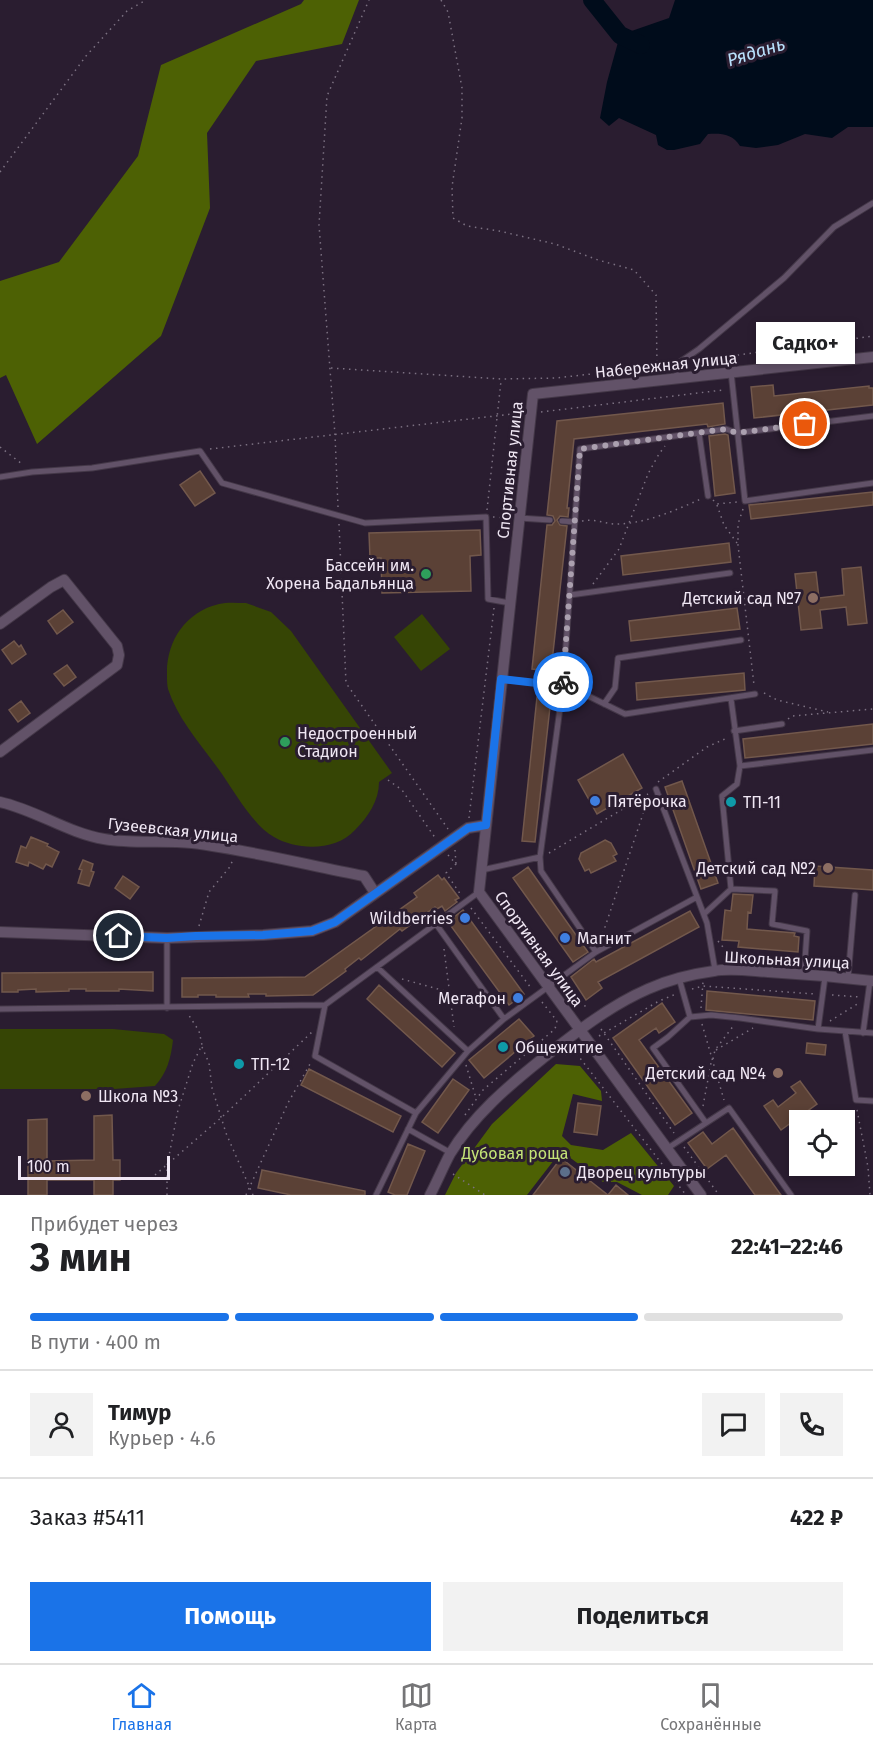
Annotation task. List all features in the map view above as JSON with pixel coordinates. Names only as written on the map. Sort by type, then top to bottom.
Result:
[{"type":"street","name":"Набережная улица","points":[[533,394],[873,357]]},
{"type":"street","name":"Спортивная улица","points":[[533,394],[479,892],[701,1195]]},
{"type":"street","points":[[0,624],[64,580],[117,646],[119,655],[117,665],[0,752]]},
{"type":"street","name":"Гузеевская улица","points":[[0,802],[17,806],[76,831],[104,839],[191,843],[363,876],[375,893]]},
{"type":"street","points":[[0,932],[167,938],[312,931],[335,922],[468,828],[486,825]]},
{"type":"street","name":"Школьная улица","points":[[430,1195],[451,1153],[480,1114],[507,1088],[579,1030],[616,1005],[651,987],[679,978],[710,972],[825,975],[871,981]]},
{"type":"lane","points":[[677,378],[677,364],[699,349],[784,278],[834,226],[873,203]]},
{"type":"lane","points":[[731,372],[745,501],[873,483]]},
{"type":"lane","points":[[596,952],[541,871],[540,857],[563,686],[580,449],[726,429],[737,433],[873,416]]},
{"type":"lane","points":[[699,433],[708,496]]},
{"type":"lane","points":[[0,477],[32,472],[92,468],[200,451],[222,483],[364,523],[486,517],[488,599],[510,603]]},
{"type":"lane","points":[[519,518],[550,520]]},
{"type":"lane","points":[[561,521],[575,522]]},
{"type":"lane","points":[[570,595],[730,573]]},
{"type":"lane","points":[[604,704],[615,688],[618,658],[741,640]]},
{"type":"lane","points":[[501,679],[563,686],[625,714],[755,694]]},
{"type":"lane","points":[[731,699],[740,766],[737,784],[722,796],[731,889]]},
{"type":"lane","points":[[734,731],[782,724]]},
{"type":"lane","points":[[740,766],[873,750]]},
{"type":"lane","points":[[656,789],[707,923],[710,972]]},
{"type":"lane","points":[[481,870],[540,857]]},
{"type":"lane","points":[[704,915],[731,889],[775,891],[772,924],[807,931],[804,974]]},
{"type":"lane","points":[[0,1009],[325,1005],[479,892]]},
{"type":"lane","points":[[848,978],[855,896]]},
{"type":"lane","points":[[376,1195],[416,1113],[466,1054],[504,1020],[596,952],[697,897]]},
{"type":"lane","points":[[436,924],[504,1020]]},
{"type":"lane","points":[[167,938],[167,1008]]},
{"type":"lane","points":[[377,967],[456,1040],[466,1054]]},
{"type":"lane","points":[[818,1029],[825,975]]},
{"type":"lane","points":[[679,978],[690,1017]]},
{"type":"lane","points":[[863,1033],[871,981]]},
{"type":"lane","points":[[325,1005],[315,1056],[416,1113]]},
{"type":"lane","points":[[706,1123],[652,1048],[690,1017],[711,1015],[873,1034]]},
{"type":"lane","points":[[845,1031],[856,1100],[873,1101]]},
{"type":"lane","points":[[668,1148],[729,1108],[791,1195]]},
{"type":"lane","points":[[408,1129],[451,1153]]},
{"type":"path","points":[[0,172],[86,56],[128,11],[146,0]]},
{"type":"path","points":[[369,0],[327,96],[319,225],[335,435],[346,683],[454,837]]},
{"type":"path","points":[[441,0],[448,12],[462,88],[462,118],[452,187],[453,218],[467,226],[555,244],[634,270],[656,295],[657,366]]},
{"type":"path","points":[[329,368],[501,379],[486,517],[519,518]]},
{"type":"path","points":[[200,451],[732,388]]},
{"type":"path","points":[[588,592],[619,549],[648,474],[659,454],[673,436]]},
{"type":"path","points":[[0,447],[32,472]]},
{"type":"path","points":[[575,522],[600,520],[618,525],[657,516],[708,496],[717,504],[724,525],[738,545]]},
{"type":"path","points":[[717,504],[745,501],[738,524],[738,545],[754,685],[777,700],[832,713]]},
{"type":"path","points":[[468,828],[495,600]]},
{"type":"path","points":[[782,724],[792,716],[873,709]]},
{"type":"path","points":[[656,789],[657,783],[668,773],[707,747],[726,739],[734,731]]},
{"type":"path","points":[[388,780],[402,790],[440,846],[456,864],[446,873],[557,1021]]},
{"type":"path","points":[[540,857],[556,850],[650,792],[596,952]]},
{"type":"path","points":[[196,936],[209,892],[229,868],[237,850]]},
{"type":"path","points":[[442,933],[456,1040]]},
{"type":"path","points":[[719,942],[733,959]]},
{"type":"path","points":[[710,972],[703,986],[700,1016],[725,1103],[729,1108]]},
{"type":"path","points":[[387,975],[494,1004]]},
{"type":"path","points":[[560,1056],[576,1052],[659,1001],[703,986],[867,998]]},
{"type":"path","points":[[818,1029],[867,998]]},
{"type":"path","points":[[582,1002],[719,1195]]},
{"type":"path","points":[[184,1008],[199,1031],[209,1063],[212,1088],[226,1133],[253,1195]]},
{"type":"path","points":[[700,1115],[716,1050],[740,1018]]},
{"type":"path","points":[[716,1050],[766,1021]]},
{"type":"path","points":[[155,1175],[222,1117],[322,1022]]},
{"type":"path","points":[[555,1029],[576,1052],[686,1195]]},
{"type":"path","points":[[167,1195],[167,1166],[178,1110],[193,1063],[202,1045]]},
{"type":"path","points":[[466,1054],[477,1099]]},
{"type":"path","points":[[246,1195],[288,1103],[315,1056]]},
{"type":"path","points":[[856,1100],[868,1167],[870,1195]]},
{"type":"path","points":[[451,1173],[484,1195]]},
{"type":"green space","points":[[304,0],[359,0],[342,44],[256,61],[207,133],[210,208],[161,336],[37,444],[6,375],[0,378],[0,281],[59,262],[138,156],[161,65],[301,4]]},
{"type":"green space","name":"Недостроенный Стадион","points":[[246,603],[271,612],[291,631],[392,773],[379,782],[375,802],[364,820],[347,837],[338,842],[316,847],[294,845],[267,832],[245,808],[192,733],[172,700],[168,689],[168,663],[174,640],[180,630],[187,621],[207,608],[219,604]]},
{"type":"green space","points":[[422,614],[450,649],[421,671],[394,637]]},
{"type":"green space","points":[[0,1029],[113,1029],[164,1034],[173,1040],[168,1065],[155,1086],[114,1089],[0,1089]]},
{"type":"green space","name":"Дубовая роща","points":[[556,1064],[580,1066],[601,1091],[602,1101],[573,1094],[562,1136],[571,1145],[603,1150],[631,1133],[674,1186],[668,1195],[642,1195],[617,1182],[603,1182],[561,1151],[527,1195],[445,1195],[456,1173],[492,1124]]},
{"type":"water","points":[[675,0],[873,0],[873,127],[848,127],[832,138],[805,134],[778,145],[756,148],[740,146],[726,135],[708,134],[700,144],[667,150],[658,145],[656,135],[619,118],[609,126],[600,118],[620,35],[669,18]]},
{"type":"building","points":[[773,385],[774,396],[869,386],[873,388],[873,405],[754,418],[751,387]]},
{"type":"building","points":[[723,403],[725,424],[574,439],[568,517],[560,516],[557,520],[560,525],[567,526],[551,671],[532,669],[547,525],[552,525],[555,521],[553,516],[547,515],[557,421]]},
{"type":"building","points":[[728,435],[735,493],[715,496],[709,436]]},
{"type":"building","points":[[200,471],[215,493],[195,506],[180,485]]},
{"type":"building","points":[[873,492],[873,505],[751,519],[749,505]]},
{"type":"building","name":"Бассейн им. Хорена Бадальянца","points":[[480,530],[481,555],[470,556],[471,591],[382,593],[381,558],[370,558],[369,533]]},
{"type":"building","points":[[729,543],[731,562],[623,575],[621,556]]},
{"type":"building","points":[[861,567],[867,623],[848,625],[846,607],[820,610],[822,628],[801,630],[795,574],[816,572],[819,598],[844,595],[842,569]]},
{"type":"building","points":[[737,608],[740,629],[631,641],[629,621]]},
{"type":"building","points":[[63,610],[73,622],[57,634],[48,621]]},
{"type":"building","points":[[14,641],[19,647],[21,645],[26,654],[12,664],[2,650]]},
{"type":"building","points":[[67,665],[76,677],[64,686],[54,674]]},
{"type":"building","points":[[744,673],[745,690],[637,700],[636,683]]},
{"type":"building","points":[[537,697],[551,698],[535,842],[522,841]]},
{"type":"building","points":[[21,701],[30,713],[18,722],[9,710]]},
{"type":"building","points":[[873,724],[873,744],[745,758],[743,739]]},
{"type":"building","points":[[623,754],[642,788],[597,814],[578,780]]},
{"type":"building","points":[[682,781],[718,883],[701,889],[665,787]]},
{"type":"building","points":[[31,837],[48,844],[47,846],[59,852],[52,867],[46,864],[43,869],[29,862],[28,866],[16,862],[21,846],[26,848]]},
{"type":"building","points":[[605,840],[611,843],[617,854],[613,856],[616,861],[591,873],[589,869],[585,871],[579,859],[581,853]]},
{"type":"building","points":[[83,860],[93,864],[91,871],[94,872],[89,886],[78,883],[82,870],[79,869]]},
{"type":"building","points":[[815,866],[873,870],[873,890],[814,886]]},
{"type":"building","points":[[528,867],[588,952],[573,962],[513,878]]},
{"type":"building","points":[[438,875],[442,880],[444,878],[459,898],[455,900],[457,902],[445,911],[442,906],[437,909],[435,907],[402,931],[400,929],[313,995],[248,994],[249,997],[198,995],[198,997],[182,997],[182,978],[305,977],[417,897],[414,893]]},
{"type":"building","points":[[123,876],[139,887],[130,899],[115,888]]},
{"type":"building","points":[[733,894],[753,895],[751,913],[748,912],[747,929],[795,933],[794,936],[799,937],[798,952],[738,947],[739,941],[722,940],[725,910],[731,911]]},
{"type":"building","points":[[463,910],[524,994],[509,1005],[448,922]]},
{"type":"building","points":[[690,911],[699,927],[598,982],[602,988],[586,1000],[571,977],[594,959],[596,962]]},
{"type":"building","points":[[153,972],[153,991],[69,989],[69,991],[36,992],[36,989],[2,992],[2,973]]},
{"type":"building","points":[[379,985],[455,1053],[442,1067],[367,999]]},
{"type":"building","points":[[707,991],[815,1001],[813,1020],[706,1010]]},
{"type":"building","points":[[662,1003],[675,1022],[659,1033],[656,1028],[639,1040],[692,1113],[675,1125],[613,1038]]},
{"type":"building","name":"Общежитие","points":[[519,1019],[534,1036],[484,1078],[469,1060]]},
{"type":"building","points":[[807,1043],[826,1045],[825,1055],[806,1053]]},
{"type":"building","points":[[309,1069],[401,1116],[393,1132],[301,1085]]},
{"type":"building","points":[[453,1079],[469,1090],[438,1133],[422,1122]]},
{"type":"building","points":[[800,1081],[817,1104],[809,1110],[789,1110],[789,1124],[781,1130],[764,1106],[773,1100],[778,1107],[796,1093],[791,1087]]},
{"type":"building","points":[[578,1103],[601,1106],[597,1135],[574,1132]]},
{"type":"building","points":[[112,1115],[113,1160],[120,1160],[120,1180],[113,1180],[113,1195],[94,1195],[94,1180],[47,1180],[47,1195],[28,1195],[28,1120],[47,1119],[47,1161],[94,1160],[94,1116]]},
{"type":"building","points":[[733,1128],[781,1195],[755,1195],[726,1155],[707,1169],[688,1143],[703,1132],[712,1144]]},
{"type":"building","points":[[408,1144],[425,1151],[407,1195],[395,1195],[388,1192]]},
{"type":"building","name":"Дворец культуры","points":[[561,1158],[608,1195],[533,1195]]},
{"type":"building","points":[[262,1170],[365,1191],[365,1195],[291,1195],[258,1188]]},
{"type":"building","points":[[616,1185],[628,1195],[608,1195]]},
{"type":"waterway","name":"Рядань","points":[[592,0],[620,35],[641,45]]},
{"type":"way so far","points":[[563,682],[580,449],[726,429],[737,433],[805,424]]},
{"type":"place","name":"Садко+","points":[[805,424]]},
{"type":"place","name":"Бассейн им. Хорена Бадальянца","points":[[426,574]]},
{"type":"place","name":"Детский сад №7","points":[[813,598]]},
{"type":"place","name":"Недостроенный Стадион","points":[[285,742]]},
{"type":"place","name":"Пятёрочка","points":[[595,801]]},
{"type":"place","name":"ТП-11","points":[[731,802]]},
{"type":"place","name":"Детский сад №2","points":[[828,868]]},
{"type":"place","name":"Wildberries","points":[[465,918]]},
{"type":"place","name":"Магнит","points":[[565,938]]},
{"type":"place","name":"Мегафон","points":[[518,998]]},
{"type":"place","name":"Общежитие","points":[[503,1047]]},
{"type":"place","name":"ТП-12","points":[[239,1064]]},
{"type":"place","name":"Детский сад №4","points":[[778,1073]]},
{"type":"place","name":"Школа №3","points":[[86,1096]]},
{"type":"place","name":"Дворец культуры","points":[[565,1172]]},
{"type":"route","points":[[119,936],[167,938],[263,935],[312,931],[335,922],[468,828],[486,825],[501,679],[563,686],[563,682]]}]
